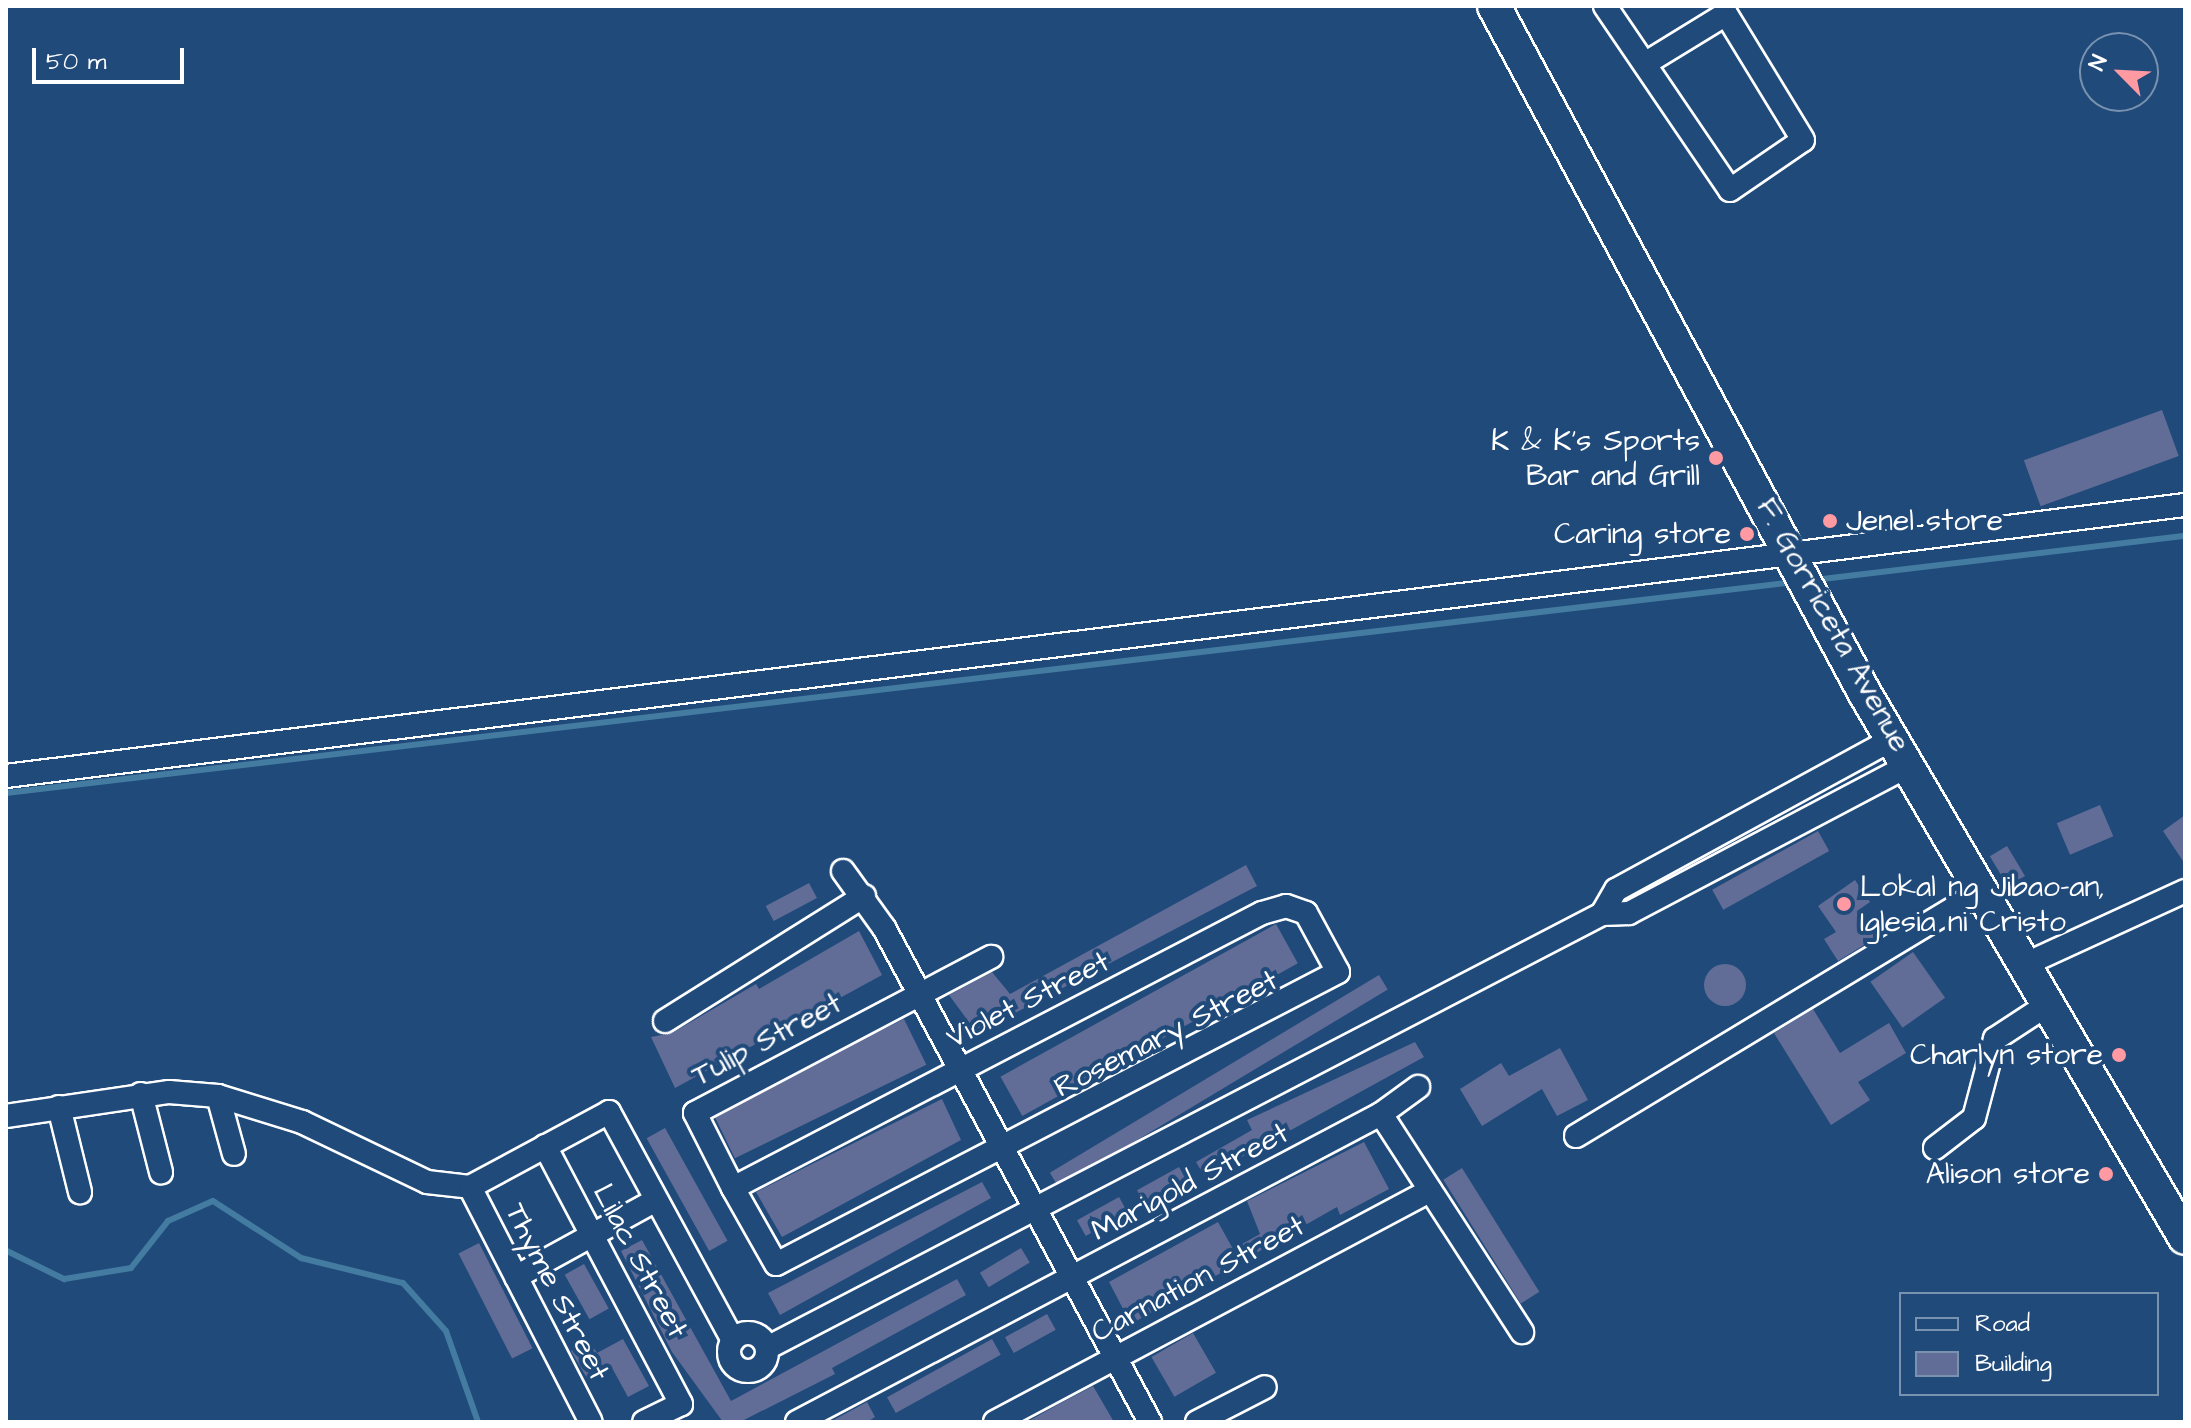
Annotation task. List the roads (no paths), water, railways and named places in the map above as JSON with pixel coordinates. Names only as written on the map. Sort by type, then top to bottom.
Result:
[{"type":"main road","name":"F. Gorriceta Avenue","points":[[1494,6],[1901,752],[2185,1238]]},
{"type":"street","points":[[1605,6],[1730,190],[1803,140],[1726,14],[1646,63]]},
{"type":"street","points":[[6,776],[1365,611],[1790,549],[2185,505]]},
{"type":"street","points":[[1602,914],[1616,890],[1901,752]]},
{"type":"street","points":[[767,1348],[1602,914],[1629,913],[1901,752]]},
{"type":"street","points":[[843,871],[864,896],[920,995],[1150,1422]]},
{"type":"street","points":[[1576,1136],[1982,891]]},
{"type":"street","points":[[2024,965],[2185,891]]},
{"type":"street","points":[[665,1021],[864,896]]},
{"type":"street","name":"Violet Street","points":[[733,1188],[959,1068],[1278,908],[1306,913],[1334,959]]},
{"type":"street","name":"Tulip Street","points":[[991,957],[699,1108],[695,1117],[772,1259],[785,1265],[1004,1152]]},
{"type":"street","name":"Rosemary Street","points":[[1004,1152],[1336,979],[1334,959]]},
{"type":"street","points":[[1935,1148],[1974,1118],[1995,1039],[2047,1005]]},
{"type":"street","name":"Marigold Street","points":[[797,1422],[1381,1114],[1418,1087]]},
{"type":"street","points":[[6,1116],[141,1094],[218,1096],[302,1122],[427,1182],[470,1187],[609,1112],[654,1201],[733,1340],[729,1356],[744,1371],[764,1364],[767,1348]]},
{"type":"street","points":[[141,1094],[161,1172]]},
{"type":"street","points":[[218,1096],[234,1154]]},
{"type":"street","points":[[59,1107],[80,1192]]},
{"type":"street","points":[[1381,1114],[1522,1332]]},
{"type":"street","name":"Lilac Street","points":[[545,1146],[681,1404],[644,1422]]},
{"type":"street","name":"Thyme Street","points":[[470,1187],[591,1422]]},
{"type":"street","name":"Carnation Street","points":[[995,1422],[1430,1191]]},
{"type":"street","points":[[516,1277],[654,1201]]},
{"type":"street","points":[[733,1340],[752,1333],[767,1348]]},
{"type":"street","points":[[1197,1422],[1265,1387]]},
{"type":"waterway","points":[[1814,580],[2185,536]]},
{"type":"waterway","points":[[6,793],[1794,582]]},
{"type":"waterway","points":[[7,1251],[64,1279],[131,1268],[168,1221],[213,1201],[301,1258],[403,1283],[446,1331],[478,1422]]},
{"type":"place","name":"K & K's Sports Bar and Grill","points":[[1716,458]]},
{"type":"place","name":"Jenel store","points":[[1830,521]]},
{"type":"place","name":"Caring store","points":[[1747,534]]},
{"type":"place","name":"Lokal ng Jibao-an, Iglesia ni Cristo","points":[[1844,904]]},
{"type":"place","name":"Charlyn store","points":[[2119,1055]]},
{"type":"place","name":"Alison store","points":[[2106,1174]]}]
